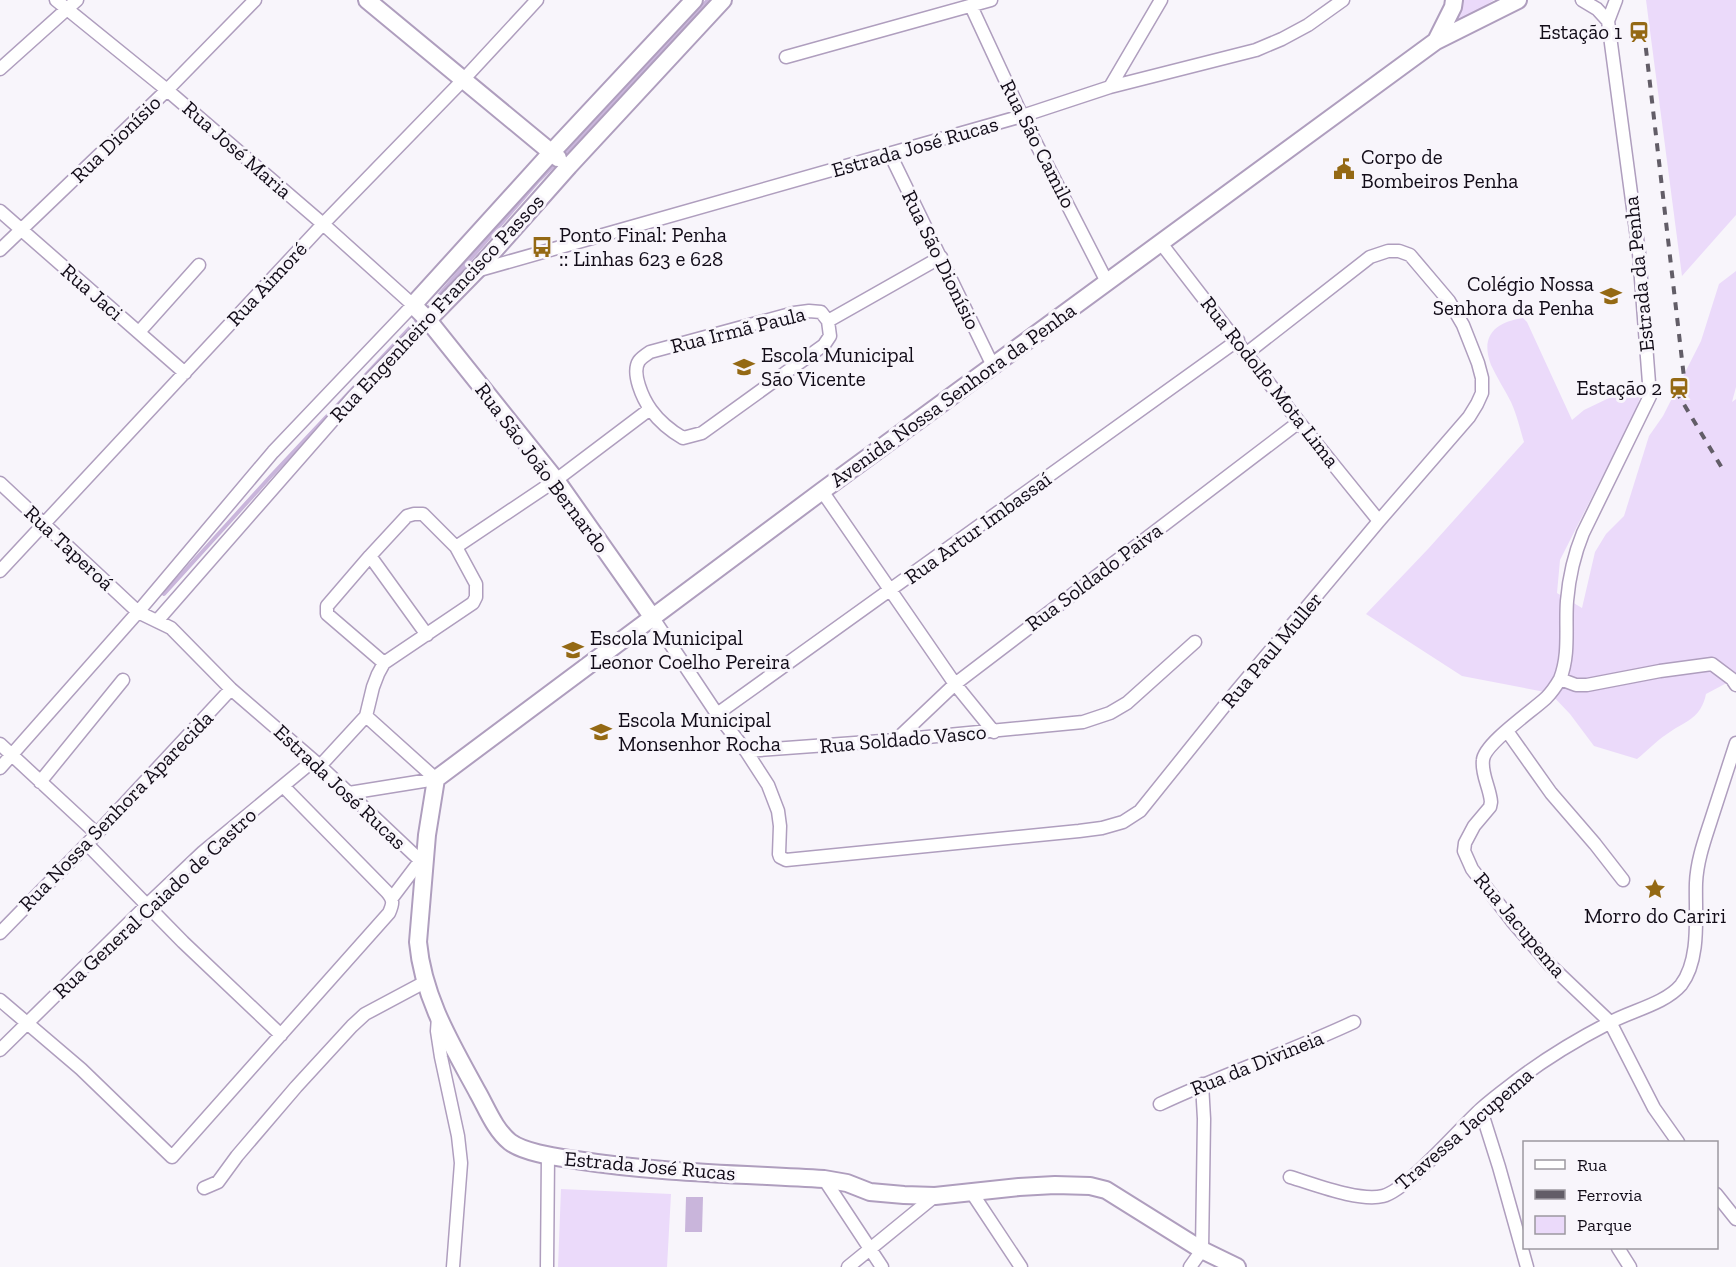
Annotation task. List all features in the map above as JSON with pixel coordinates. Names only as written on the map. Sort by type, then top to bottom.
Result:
[{"type":"street","name":"Rua José Maria","points":[[56,0],[167,90],[420,312]]},
{"type":"street","points":[[0,69],[77,0]]},
{"type":"street","name":"Rua Dionísio","points":[[0,250],[167,90],[255,0]]},
{"type":"street","points":[[367,0],[560,159]]},
{"type":"street","name":"Rua Aimoré","points":[[0,571],[537,0]]},
{"type":"street","name":"Rua Engenheiro Francisco Passos","points":[[0,768],[138,612],[273,452],[420,312],[560,159],[694,0]]},
{"type":"street","name":"Rua Engenheiro Francisco Passos","points":[[157,621],[354,396],[420,312],[476,271],[560,159],[723,0]]},
{"type":"street","points":[[786,57],[991,0]]},
{"type":"street","points":[[1110,87],[1161,0]]},
{"type":"street","name":"Estrada José Rucas","points":[[476,271],[1022,117],[1110,87],[1256,50],[1308,25],[1342,0]]},
{"type":"street","name":"Avenida Nossa Senhora da Penha","points":[[436,779],[822,491],[1436,41],[1454,0]]},
{"type":"street","points":[[1436,41],[1518,0]]},
{"type":"street","points":[[1582,0],[1597,9],[1608,21],[1616,0]]},
{"type":"street","name":"Rua São Camilo","points":[[971,6],[1022,117],[1107,282]]},
{"type":"street","name":"Estrada da Penha","points":[[1560,679],[1566,653],[1567,600],[1575,554],[1650,396],[1639,253],[1608,21]]},
{"type":"street","name":"Rua São Dionísio","points":[[890,154],[993,366]]},
{"type":"street","name":"Rua Jaci","points":[[0,211],[185,373]]},
{"type":"street","name":"Rua Rodolfo Mota Lima","points":[[1160,242],[1238,340],[1299,422],[1379,521]]},
{"type":"street","name":"Rua Paul Muller","points":[[746,751],[768,785],[778,811],[779,854],[786,860],[1102,828],[1123,822],[1140,811],[1234,694],[1469,417],[1482,393],[1482,378],[1478,363],[1463,325],[1449,302],[1410,255],[1399,251],[1388,251],[1371,257],[1247,352]]},
{"type":"street","points":[[828,321],[941,257]]},
{"type":"street","points":[[139,332],[199,265]]},
{"type":"street","name":"Rua São João Bernardo","points":[[420,312],[556,480],[653,618]]},
{"type":"street","name":"Rua Irmã Paula","points":[[821,312],[828,321],[830,336],[824,345],[702,433],[683,438],[674,433],[650,409],[637,380],[639,361],[650,351],[794,313],[821,312]]},
{"type":"street","name":"Rua Artur Imbassaí","points":[[717,714],[1238,340]]},
{"type":"street","points":[[456,547],[556,480],[650,409]]},
{"type":"street","name":"Rua Soldado Paiva","points":[[896,740],[955,684],[1299,422]]},
{"type":"street","name":"Rua Taperoá","points":[[0,483],[138,612]]},
{"type":"street","points":[[822,491],[955,684],[994,732]]},
{"type":"street","points":[[384,663],[327,614],[327,606],[407,516],[423,514],[456,547],[476,584],[476,597],[472,603],[384,663],[373,687],[366,716],[436,779]]},
{"type":"street","points":[[370,556],[427,635]]},
{"type":"street","name":"Estrada José Rucas","points":[[138,612],[171,628],[231,689],[316,763],[422,863],[418,942],[419,960],[425,982],[438,1016],[501,1132],[510,1142],[548,1155],[620,1167],[824,1179],[847,1183],[870,1192],[904,1195],[935,1196],[1055,1185],[1090,1186],[1106,1190],[1202,1250],[1237,1267]]},
{"type":"street","points":[[653,618],[717,714],[746,751]]},
{"type":"street","name":"Rua Soldado Vasco","points":[[746,751],[994,732],[1083,722],[1110,713],[1127,703],[1196,642]]},
{"type":"street","points":[[1560,679],[1576,685],[1587,685],[1712,664],[1734,681]]},
{"type":"street","name":"Rua Jacupema","points":[[1560,679],[1547,697],[1494,742],[1483,759],[1490,807],[1474,826],[1464,850],[1472,869],[1512,921],[1550,965],[1610,1022],[1654,1108],[1677,1141]]},
{"type":"street","points":[[40,782],[123,680]]},
{"type":"street","name":"Rua Nossa Senhora Aparecida","points":[[0,933],[97,834],[231,689]]},
{"type":"street","name":"Rua General Caiado de Castro","points":[[0,1050],[147,904],[203,852],[283,786],[316,763],[366,716]]},
{"type":"street","points":[[1507,731],[1551,793],[1623,880]]},
{"type":"street","name":"Travessa Jacupema","points":[[1290,1177],[1342,1192],[1369,1197],[1383,1196],[1398,1188],[1480,1110],[1520,1077],[1560,1050],[1610,1022],[1665,998],[1680,985],[1689,970],[1696,936],[1698,860],[1736,743]]},
{"type":"street","points":[[0,744],[97,834]]},
{"type":"street","points":[[348,793],[436,779]]},
{"type":"street","points":[[390,895],[422,863],[436,779]]},
{"type":"street","points":[[0,1000],[81,1069],[172,1157],[389,913],[393,905],[390,895],[283,786]]},
{"type":"street","points":[[87,844],[183,942],[281,1035]]},
{"type":"street","points":[[204,1188],[218,1182],[237,1156],[351,1026],[365,1014],[425,982]]},
{"type":"street","points":[[438,1016],[437,1031],[458,1136],[460,1163],[453,1267]]},
{"type":"street","name":"Rua da Divineia","points":[[1160,1104],[1202,1084],[1305,1044],[1354,1022]]},
{"type":"street","points":[[1190,1267],[1202,1250],[1204,1119],[1202,1084]]},
{"type":"street","points":[[1480,1110],[1499,1167],[1527,1267]]},
{"type":"street","points":[[547,1267],[548,1155]]},
{"type":"street","points":[[824,1179],[882,1267]]},
{"type":"street","points":[[972,1193],[1021,1267]]},
{"type":"street","points":[[848,1267],[935,1196]]},
{"type":"street","points":[[1718,1196],[1736,1219]]},
{"type":"street","points":[[1619,1249],[1630,1267]]},
{"type":"green space","points":[[1453,0],[1494,0],[1444,32]]},
{"type":"green space","points":[[1646,0],[1736,0],[1736,215],[1682,276]]},
{"type":"green space","points":[[1736,271],[1736,387],[1732,402],[1736,399],[1736,678],[1706,694],[1696,714],[1637,759],[1594,746],[1570,714],[1550,693],[1462,676],[1366,614],[1524,442],[1509,397],[1491,365],[1487,346],[1492,332],[1498,327],[1523,318],[1527,322],[1572,420],[1584,410],[1634,386],[1641,394],[1636,410],[1560,560],[1557,593],[1582,608],[1595,552],[1606,534],[1624,516],[1649,436],[1663,416],[1701,341],[1719,284]]},
{"type":"green space","points":[[561,1189],[671,1194],[667,1267],[558,1267]]},
{"type":"shaded area","points":[[686,1197],[703,1197],[702,1232],[685,1232]]},
{"type":"waterway","points":[[561,158],[708,0]]},
{"type":"waterway","points":[[426,310],[556,163]]},
{"type":"waterway","points":[[164,594],[419,318]]},
{"type":"railway","points":[[1644,32],[1685,386]]},
{"type":"railway","points":[[1676,391],[1722,468]]},
{"type":"place","name":"Estação 1","points":[[1639,32]]},
{"type":"place","name":"Corpo de Bombeiros Penha","points":[[1344,169]]},
{"type":"place","name":"Ponto Final: Penha :: Linhas 623 e 628","points":[[542,247]]},
{"type":"place","name":"Colégio Nossa Senhora da Penha","points":[[1611,296]]},
{"type":"place","name":"Escola Municipal São Vicente","points":[[744,367]]},
{"type":"place","name":"Estação 2","points":[[1679,388]]},
{"type":"place","name":"Escola Municipal Leonor Coelho Pereira","points":[[573,650]]},
{"type":"place","name":"Escola Municipal Monsenhor Rocha","points":[[601,732]]},
{"type":"place","name":"Morro do Cariri","points":[[1655,889]]}]
